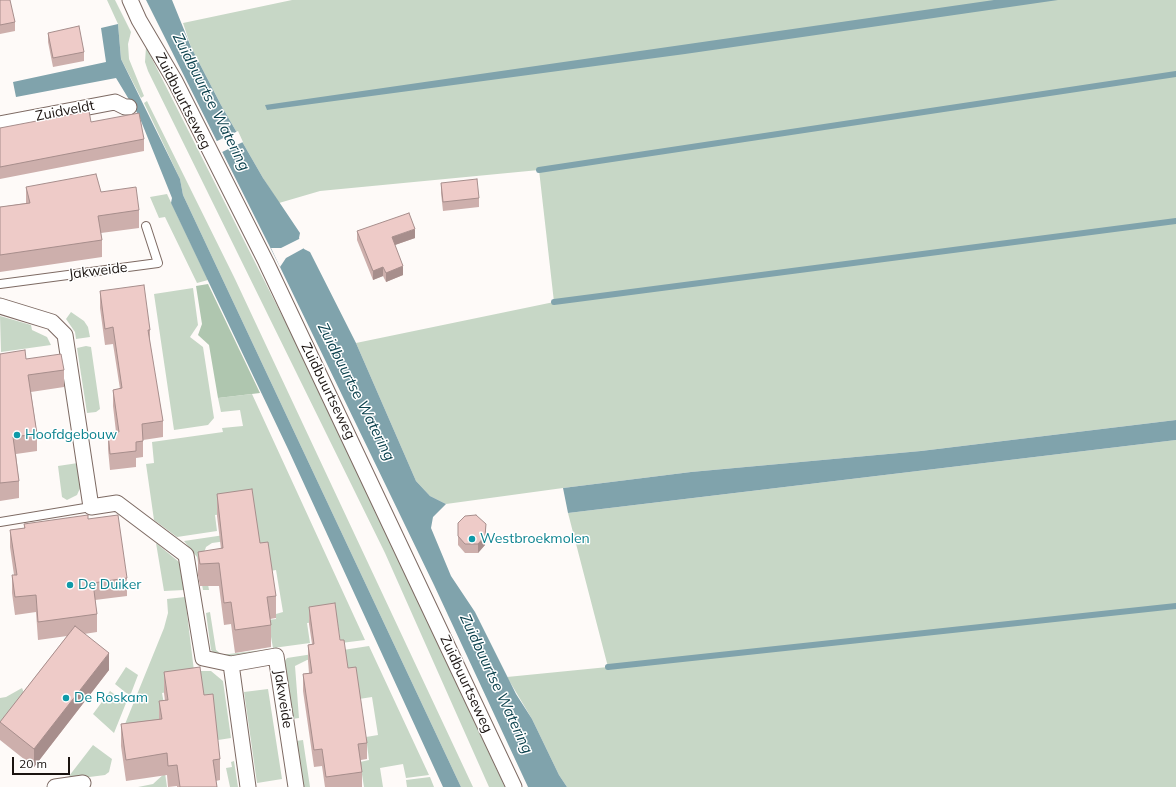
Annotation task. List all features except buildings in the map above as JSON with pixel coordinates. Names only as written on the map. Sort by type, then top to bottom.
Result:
[{"type":"street","name":"Zuidbuurtseweg","points":[[130,0],[139,20],[175,81],[266,262],[394,529],[514,787]]},
{"type":"street","name":"Zuidveldt","points":[[0,124],[115,102],[125,107],[129,107]]},
{"type":"street","points":[[0,306],[52,322],[65,335],[91,507]]},
{"type":"street","name":"Jakweide","points":[[91,507],[117,503],[186,555],[202,658],[231,664],[276,656],[296,787]]},
{"type":"street","points":[[231,664],[248,787]]},
{"type":"street","points":[[55,787],[83,783]]},
{"type":"lane","name":"Jakweide","points":[[0,284],[158,263],[146,226]]},
{"type":"lane","points":[[0,522],[91,507]]},
{"type":"green space","points":[[107,0],[115,0],[131,32],[128,44],[129,59],[144,96],[141,98],[121,59],[118,24]]},
{"type":"green space","points":[[292,0],[1176,0],[1176,420],[921,451],[691,472],[446,504],[430,496],[416,481],[356,343],[554,302],[539,170],[320,191],[279,203],[221,105],[191,47],[183,23]]},
{"type":"green space","points":[[146,47],[305,361],[505,787],[489,787],[385,553],[148,71],[145,62]]},
{"type":"green space","points":[[147,101],[235,279],[473,787],[461,787],[183,195],[180,179],[144,103]]},
{"type":"green space","points":[[167,194],[208,280],[197,283],[165,217],[159,218],[150,197]]},
{"type":"green space","points":[[208,284],[260,393],[218,398],[209,345],[198,335],[202,324],[196,286]]},
{"type":"green space","points":[[193,288],[198,325],[190,337],[203,347],[214,418],[208,425],[174,430],[154,294]]},
{"type":"green space","points":[[71,312],[84,321],[88,327],[90,337],[76,339],[75,332],[66,319]]},
{"type":"green space","points":[[0,316],[31,325],[32,330],[47,337],[51,345],[1,352]]},
{"type":"green space","points":[[86,346],[91,347],[100,409],[96,412],[87,413],[77,348]]},
{"type":"green space","points":[[252,394],[365,640],[341,643],[337,620],[307,623],[310,643],[273,648],[268,620],[276,619],[276,614],[283,612],[276,570],[270,571],[261,565],[253,511],[215,515],[217,531],[177,537],[154,520],[146,464],[154,463],[152,442],[223,432],[222,428],[243,426],[240,410],[221,412],[218,398]]},
{"type":"green space","points":[[1176,440],[1176,787],[567,787],[559,775],[532,719],[507,677],[608,667],[568,513]]},
{"type":"green space","points":[[78,463],[82,484],[77,495],[67,500],[62,497],[58,466]]},
{"type":"green space","points":[[231,534],[255,537],[212,543],[206,547],[203,556],[209,590],[203,590],[197,557],[184,541]]},
{"type":"green space","points":[[156,543],[179,562],[184,590],[164,591]]},
{"type":"green space","points":[[185,597],[194,671],[211,671],[223,681],[231,738],[218,740],[205,715],[200,686],[162,693],[167,720],[123,729],[164,628],[168,613],[167,599]]},
{"type":"green space","points":[[210,612],[216,650],[221,654],[271,649],[229,659],[215,654],[211,650],[206,613]]},
{"type":"green space","points":[[369,646],[429,775],[406,778],[403,764],[380,768],[383,787],[364,787],[360,762],[369,760],[366,737],[378,735],[372,697],[359,699],[348,683],[343,650]]},
{"type":"green space","points":[[339,650],[340,656],[307,660],[295,666],[299,718],[292,719],[284,662],[287,658]]},
{"type":"green space","points":[[126,667],[138,675],[130,696],[115,684]]},
{"type":"green space","points":[[22,688],[24,693],[0,722],[0,698],[6,697]]},
{"type":"green space","points":[[268,689],[282,779],[257,783],[244,692]]},
{"type":"green space","points":[[110,691],[126,703],[114,733],[93,714]]},
{"type":"green space","points":[[303,740],[310,787],[301,787],[296,741]]},
{"type":"green space","points":[[93,745],[112,759],[109,772],[105,775],[66,780]]},
{"type":"green space","points":[[234,761],[238,787],[230,787],[226,768],[232,767],[231,762]]},
{"type":"green space","points":[[165,773],[167,787],[138,787],[153,784]]},
{"type":"green space","points":[[430,777],[434,787],[407,787],[406,780]]},
{"type":"water","name":"Zuidbuurtse Watering","points":[[146,0],[172,0],[191,47],[221,105],[263,178],[300,233],[299,238],[304,249],[310,252],[356,343],[416,481],[430,496],[446,504],[433,517],[431,528],[451,576],[475,612],[516,694],[532,719],[559,775],[567,787],[528,787],[434,585],[280,267]]},
{"type":"water","points":[[994,0],[1058,0],[685,54],[267,110],[265,105]]},
{"type":"water","points":[[118,24],[121,59],[180,179],[183,195],[461,787],[443,787],[288,449],[171,203],[172,198],[139,116],[116,78],[16,97],[13,82],[106,62],[101,28]]},
{"type":"water","points":[[1176,420],[1176,440],[568,513],[563,488],[691,472],[921,451]]},
{"type":"pier","points":[[238,131],[243,142],[220,153],[215,142]]},
{"type":"pier","points":[[301,238],[306,247],[286,258],[280,267],[271,248],[281,248]]},
{"type":"waterway","points":[[539,170],[1176,74]]},
{"type":"waterway","points":[[554,302],[1176,221]]},
{"type":"waterway","points":[[608,667],[1176,606]]},
{"type":"place","name":"Hoofdgebouw","points":[[17,435]]},
{"type":"place","name":"Westbroekmolen","points":[[472,539]]},
{"type":"place","name":"De Duiker","points":[[70,585]]},
{"type":"place","name":"De Roskam","points":[[66,698]]}]
